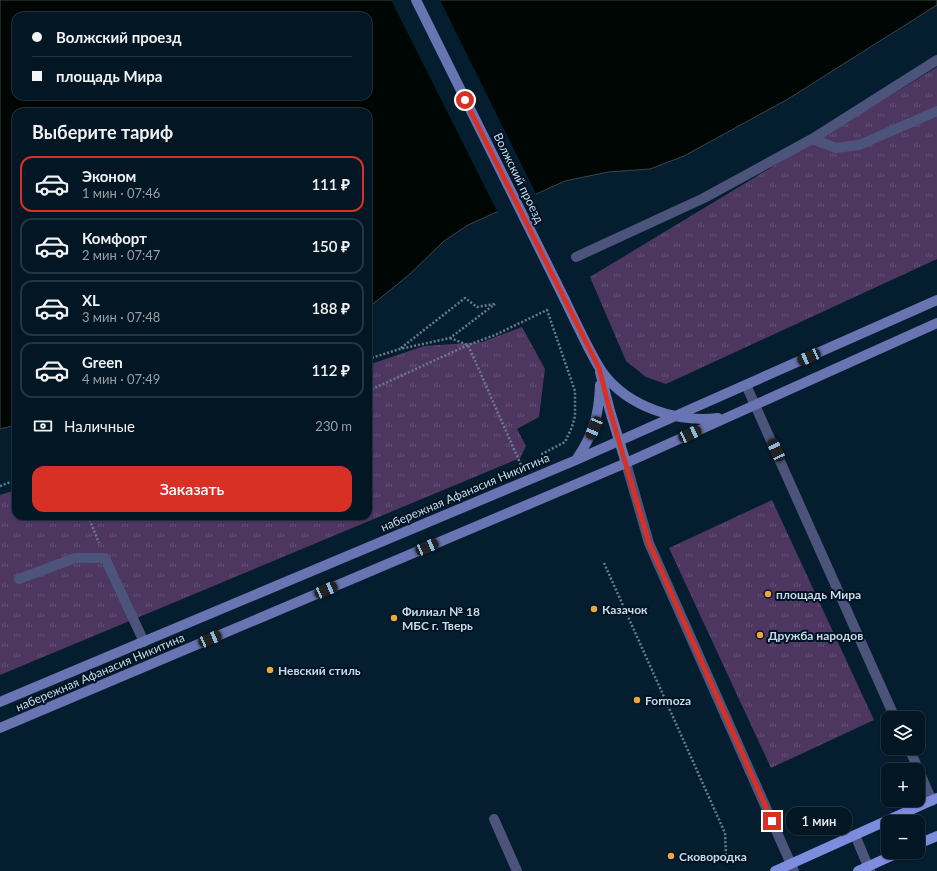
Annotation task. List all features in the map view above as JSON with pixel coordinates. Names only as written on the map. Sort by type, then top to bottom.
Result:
[{"type":"main road","name":"Волжский проезд","points":[[416,0],[599,368],[615,387],[635,402],[658,411],[703,419],[728,416]]},
{"type":"main road","name":"набережная Афанасия Никитина","points":[[0,702],[576,460],[937,300]]},
{"type":"main road","name":"набережная Афанасия Никитина","points":[[0,728],[626,463],[937,323]]},
{"type":"main road","name":"Волжский проезд","points":[[599,368],[626,463]]},
{"type":"main road","name":"Волжский проезд","points":[[576,460],[589,439],[596,418],[599,405],[599,368]]},
{"type":"main road","points":[[775,871],[793,867],[855,835],[934,800]]},
{"type":"main road","points":[[925,841],[937,836]]},
{"type":"main road","points":[[858,871],[869,869],[887,859]]},
{"type":"street","points":[[576,257],[704,198],[812,139],[937,60]]},
{"type":"street","points":[[812,139],[836,148],[859,145],[937,111]]},
{"type":"street","points":[[746,385],[756,404],[892,711]]},
{"type":"street","points":[[626,463],[649,543],[793,867]]},
{"type":"street","points":[[19,579],[75,558],[105,558],[144,642]]},
{"type":"street","points":[[912,755],[934,800]]},
{"type":"street","points":[[494,819],[517,871]]},
{"type":"street","points":[[855,835],[869,869]]},
{"type":"path","points":[[372,358],[400,349],[450,338],[495,304],[477,307],[465,298],[400,349]]},
{"type":"path","points":[[372,389],[468,345],[495,335],[547,310],[574,391],[575,416],[567,438]]},
{"type":"path","points":[[450,338],[468,345],[521,466]]},
{"type":"path","points":[[0,486],[12,482]]},
{"type":"path","points":[[90,520],[105,558]]},
{"type":"path","points":[[604,564],[725,833],[726,855]]},
{"type":"green space","points":[[937,67],[937,259],[666,384],[646,377],[626,361],[590,277]]},
{"type":"green space","points":[[522,327],[545,369],[539,417],[517,429],[526,446],[520,458],[372,520],[372,364],[424,346],[482,342]]},
{"type":"green space","points":[[12,491],[12,520],[371,520],[0,675],[0,495]]},
{"type":"green space","points":[[772,500],[874,720],[771,768],[669,548]]},
{"type":"shaded area","points":[[0,0],[937,0],[937,5],[788,99],[684,156],[650,169],[608,172],[565,181],[468,225],[444,241],[410,274],[372,305],[372,108],[12,108],[12,426],[0,429]]},
{"type":"pier","points":[[391,0],[440,0],[537,196],[498,213]]},
{"type":"place","name":"площадь Мира","points":[[768,594]]},
{"type":"place","name":"Казачок","points":[[594,609]]},
{"type":"place","name":"Филиал № 18 МБС г. Тверь","points":[[394,618]]},
{"type":"place","name":"Дружба народов","points":[[760,635]]},
{"type":"place","name":"Невский стиль","points":[[270,670]]},
{"type":"place","name":"Formoza","points":[[637,700]]},
{"type":"place","name":"Сковородка","points":[[671,856]]},
{"type":"route","points":[[465,100],[599,368],[610,411],[649,543],[772,821]]}]
